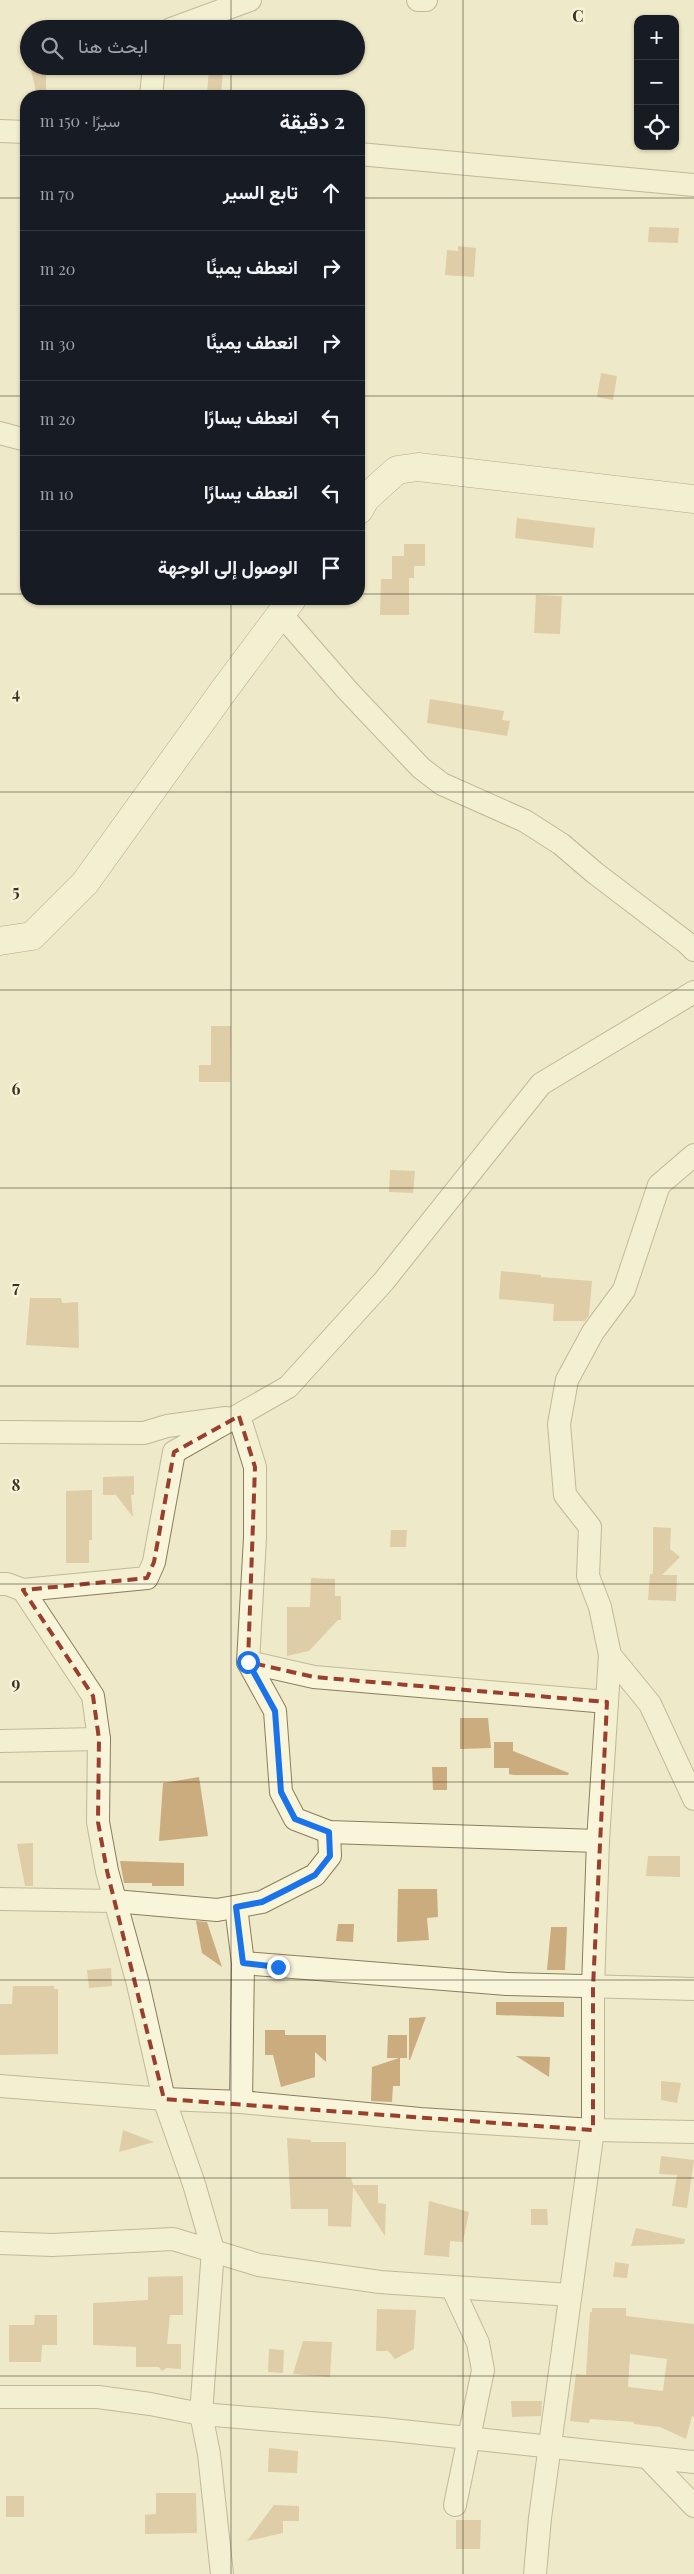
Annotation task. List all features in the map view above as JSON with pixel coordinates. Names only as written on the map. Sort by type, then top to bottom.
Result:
[{"type":"street","points":[[196,20],[250,0]]},
{"type":"street","points":[[418,0],[426,0]]},
{"type":"street","points":[[152,90],[153,75]]},
{"type":"street","points":[[0,131],[20,132]]},
{"type":"street","points":[[365,155],[694,185]]},
{"type":"street","points":[[0,434],[20,439]]},
{"type":"street","points":[[365,498],[397,470],[418,467],[694,499]]},
{"type":"street","points":[[0,942],[32,936],[85,883],[287,606],[348,691],[421,768],[442,784],[525,821],[561,844],[694,950]]},
{"type":"street","points":[[8,1584],[146,1578],[154,1562],[174,1452],[288,1387],[384,1281],[541,1084],[694,992]]},
{"type":"street","points":[[535,2574],[549,2447],[593,2130],[593,1987],[598,1841],[610,1655],[600,1608],[588,1576],[590,1527],[565,1495],[560,1424],[562,1406],[567,1380],[593,1332],[624,1290],[659,1184],[694,1155]]},
{"type":"street","points":[[0,1432],[144,1433],[167,1426],[239,1416]]},
{"type":"street","points":[[239,1416],[255,1467],[255,1538],[248,1662],[275,1711],[281,1792],[295,1819],[329,1832],[598,1841]]},
{"type":"street","points":[[8,1584],[93,1696],[99,1739],[98,1822],[114,1901],[138,1984],[164,2099],[194,2184],[213,2250],[201,2414],[209,2454],[222,2574]]},
{"type":"street","points":[[610,1655],[650,1704],[694,1799]]},
{"type":"street","points":[[248,1662],[314,1677],[607,1702]]},
{"type":"street","points":[[0,1741],[99,1739]]},
{"type":"street","points":[[0,1899],[114,1901],[185,1909],[217,1910],[262,1902],[315,1875],[330,1856],[329,1832]]},
{"type":"street","points":[[236,1907],[243,1963],[241,2102]]},
{"type":"street","points":[[243,1963],[507,1984],[694,1989]]},
{"type":"street","points":[[0,2086],[164,2099],[241,2102],[420,2119],[593,2130],[694,2132]]},
{"type":"street","points":[[0,2243],[52,2245],[173,2239],[259,2266],[380,2282],[570,2295]]},
{"type":"street","points":[[452,2287],[478,2343],[483,2370],[455,2504]]},
{"type":"street","points":[[0,2397],[98,2397],[150,2404],[201,2414],[383,2429],[647,2457],[694,2459]]},
{"type":"street","points":[[647,2457],[694,2506]]},
{"type":"highlighted area","points":[[239,1416],[255,1467],[248,1662],[314,1677],[607,1702],[593,1987],[593,2130],[164,2099],[107,1871],[98,1822],[99,1739],[93,1696],[23,1590],[147,1578],[154,1562],[174,1452]]},
{"type":"building","points":[[32,75],[46,75],[46,90],[36,90]]},
{"type":"building","points":[[208,75],[223,75],[221,90],[207,90]]},
{"type":"building","points":[[649,227],[679,228],[678,243],[648,242]]},
{"type":"building","points":[[458,246],[476,248],[474,277],[445,275],[447,250],[458,251]]},
{"type":"building","points":[[601,373],[617,376],[613,400],[597,397]]},
{"type":"building","points":[[517,518],[595,528],[593,548],[515,538]]},
{"type":"building","points":[[404,544],[425,544],[425,566],[414,566],[414,578],[409,578],[409,615],[380,615],[381,579],[392,579],[392,556],[404,556]]},
{"type":"building","points":[[536,595],[562,596],[560,634],[534,633]]},
{"type":"building","points":[[430,699],[504,711],[502,720],[510,721],[507,736],[427,723]]},
{"type":"building","points":[[211,1026],[231,1026],[230,1082],[199,1082],[199,1065],[211,1065]]},
{"type":"building","points":[[390,1170],[415,1171],[413,1193],[389,1192]]},
{"type":"building","points":[[501,1271],[541,1275],[541,1277],[592,1281],[589,1315],[585,1321],[553,1321],[554,1304],[499,1299]]},
{"type":"building","points":[[30,1298],[61,1298],[62,1303],[78,1302],[79,1348],[26,1345]]},
{"type":"building","points":[[134,1476],[134,1495],[131,1495],[133,1517],[116,1495],[103,1495],[103,1477]]},
{"type":"building","points":[[92,1490],[92,1540],[89,1540],[89,1563],[66,1563],[66,1491]]},
{"type":"building","points":[[653,1527],[671,1528],[670,1549],[680,1557],[662,1575],[677,1575],[676,1601],[648,1600],[650,1574],[653,1574]]},
{"type":"building","points":[[391,1530],[407,1530],[406,1547],[390,1547]]},
{"type":"building","points":[[311,1578],[335,1579],[335,1596],[341,1596],[341,1620],[338,1620],[309,1651],[287,1656],[287,1607],[310,1607]]},
{"type":"building","points":[[460,1718],[488,1718],[491,1748],[460,1749]]},
{"type":"building","points":[[494,1742],[513,1742],[513,1751],[569,1773],[568,1775],[514,1775],[509,1774],[509,1768],[494,1768]]},
{"type":"building","points":[[432,1767],[447,1767],[447,1790],[433,1790]]},
{"type":"building","points":[[199,1777],[208,1836],[159,1841],[163,1783]]},
{"type":"building","points":[[33,1843],[33,1886],[25,1886],[17,1844]]},
{"type":"building","points":[[648,1856],[680,1856],[680,1877],[646,1876]]},
{"type":"building","points":[[120,1861],[184,1863],[184,1886],[152,1886],[152,1883],[124,1883]]},
{"type":"building","points":[[398,1889],[437,1889],[438,1917],[427,1918],[429,1940],[397,1942]]},
{"type":"building","points":[[196,1921],[207,1922],[222,1967],[202,1953]]},
{"type":"building","points":[[338,1924],[354,1924],[353,1942],[336,1941]]},
{"type":"building","points":[[551,1927],[567,1927],[565,1970],[547,1970]]},
{"type":"building","points":[[111,1968],[112,1986],[89,1988],[87,1970]]},
{"type":"building","points":[[13,1986],[54,1986],[54,1989],[58,1989],[58,2054],[0,2055],[0,2004],[12,2004]]},
{"type":"building","points":[[496,2002],[564,2002],[564,2017],[496,2015]]},
{"type":"building","points":[[426,2017],[410,2060],[409,2060],[409,2018]]},
{"type":"building","points":[[265,2030],[285,2030],[285,2035],[326,2035],[326,2062],[315,2052],[315,2077],[281,2087],[273,2055],[265,2055]]},
{"type":"building","points":[[388,2035],[407,2035],[407,2058],[400,2058],[400,2086],[393,2086],[392,2102],[371,2101],[372,2067],[399,2058],[387,2058]]},
{"type":"building","points":[[516,2056],[550,2057],[549,2077]]},
{"type":"building","points":[[661,2081],[681,2083],[677,2103],[661,2100]]},
{"type":"building","points":[[123,2130],[154,2142],[119,2152]]},
{"type":"building","points":[[287,2138],[311,2140],[311,2142],[346,2142],[346,2177],[351,2178],[353,2185],[378,2185],[378,2203],[386,2204],[385,2236],[353,2187],[351,2227],[328,2226],[328,2209],[291,2209]]},
{"type":"building","points":[[661,2156],[694,2160],[687,2208],[672,2206],[677,2175],[659,2174]]},
{"type":"building","points":[[429,2201],[469,2212],[463,2242],[450,2241],[449,2257],[424,2255]]},
{"type":"building","points":[[531,2209],[547,2209],[548,2225],[531,2225]]},
{"type":"building","points":[[636,2228],[685,2239],[684,2244],[631,2246]]},
{"type":"building","points":[[615,2262],[629,2264],[627,2278],[613,2277]]},
{"type":"building","points":[[183,2276],[183,2315],[170,2315],[167,2344],[181,2344],[181,2369],[166,2368],[162,2371],[159,2367],[136,2367],[136,2347],[93,2345],[93,2303],[148,2300],[148,2277]]},
{"type":"building","points":[[592,2308],[626,2308],[626,2316],[694,2324],[694,2417],[692,2416],[686,2439],[660,2427],[634,2424],[634,2422],[590,2419],[589,2423],[570,2421],[576,2374],[586,2375],[590,2312],[592,2312]],"holes":[[[630,2354],[667,2359],[663,2391],[628,2387]]]},
{"type":"building","points":[[377,2309],[416,2310],[414,2349],[395,2359],[388,2351],[376,2351]]},
{"type":"building","points":[[35,2315],[57,2315],[57,2345],[42,2345],[41,2362],[9,2362],[9,2325],[34,2325]]},
{"type":"building","points":[[303,2341],[332,2342],[330,2377],[293,2374]]},
{"type":"building","points":[[269,2349],[284,2350],[283,2373],[268,2372]]},
{"type":"building","points":[[511,2401],[542,2401],[541,2416],[512,2417]]},
{"type":"building","points":[[269,2448],[298,2451],[297,2473],[268,2472]]},
{"type":"building","points":[[156,2493],[196,2493],[197,2533],[145,2534],[145,2515],[156,2514]]},
{"type":"building","points":[[6,2496],[24,2496],[24,2517],[6,2517]]},
{"type":"building","points":[[274,2505],[299,2506],[299,2521],[283,2521],[283,2533],[247,2541]]},
{"type":"building","points":[[456,2520],[481,2520],[480,2549],[456,2549]]},
{"type":"route","points":[[248,1662],[275,1711],[281,1792],[295,1819],[309,1826],[329,1832],[330,1856],[315,1875],[262,1902],[236,1907],[243,1963],[278,1967]]}]
